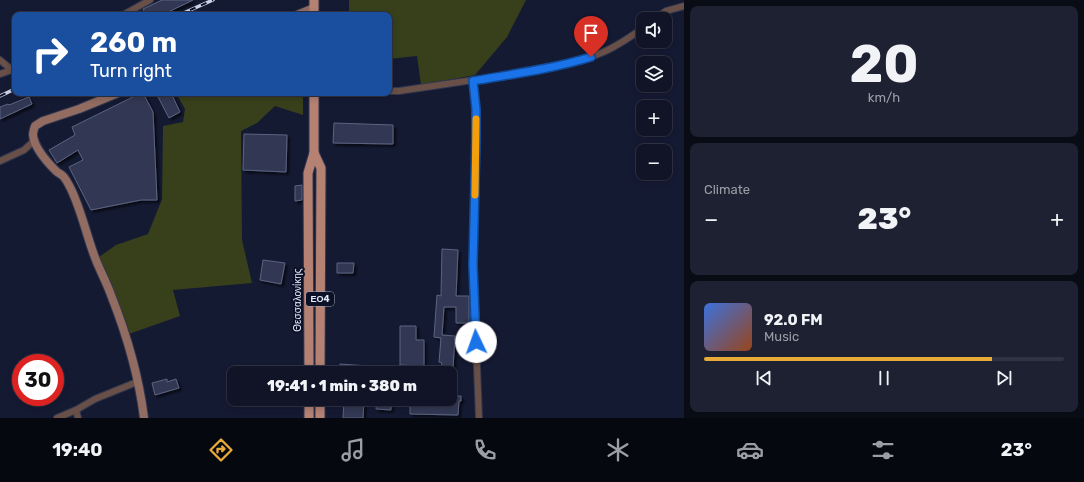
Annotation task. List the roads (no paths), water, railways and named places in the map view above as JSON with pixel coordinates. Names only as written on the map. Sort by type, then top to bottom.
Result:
[{"type":"main road","name":"ΕΟ4","points":[[314,96],[314,153],[321,168],[320,366]]},
{"type":"main road","name":"Θεσσαλονίκης","points":[[309,366],[308,173],[314,153]]},
{"type":"main road","points":[[309,406],[309,418]]},
{"type":"main road","points":[[320,406],[320,418]]},
{"type":"street","points":[[128,12],[150,0]]},
{"type":"street","points":[[665,12],[684,6]]},
{"type":"street","points":[[304,12],[314,8]]},
{"type":"street","points":[[392,92],[473,81],[569,64],[602,53],[636,33]]},
{"type":"street","points":[[0,60],[12,68]]},
{"type":"street","points":[[0,74],[12,69]]},
{"type":"street","points":[[473,81],[476,109],[473,265],[479,418]]},
{"type":"street","points":[[110,96],[43,121],[35,126],[33,135],[36,145],[44,158],[63,176],[71,188],[79,208],[100,272],[119,316],[141,394],[144,418]]},
{"type":"street","points":[[0,161],[24,150],[35,140]]},
{"type":"street","points":[[57,418],[76,410],[95,399],[137,382]]},
{"type":"street","points":[[76,410],[78,418]]},
{"type":"railway","points":[[186,12],[213,0]]},
{"type":"railway","points":[[0,96],[12,90]]}]
